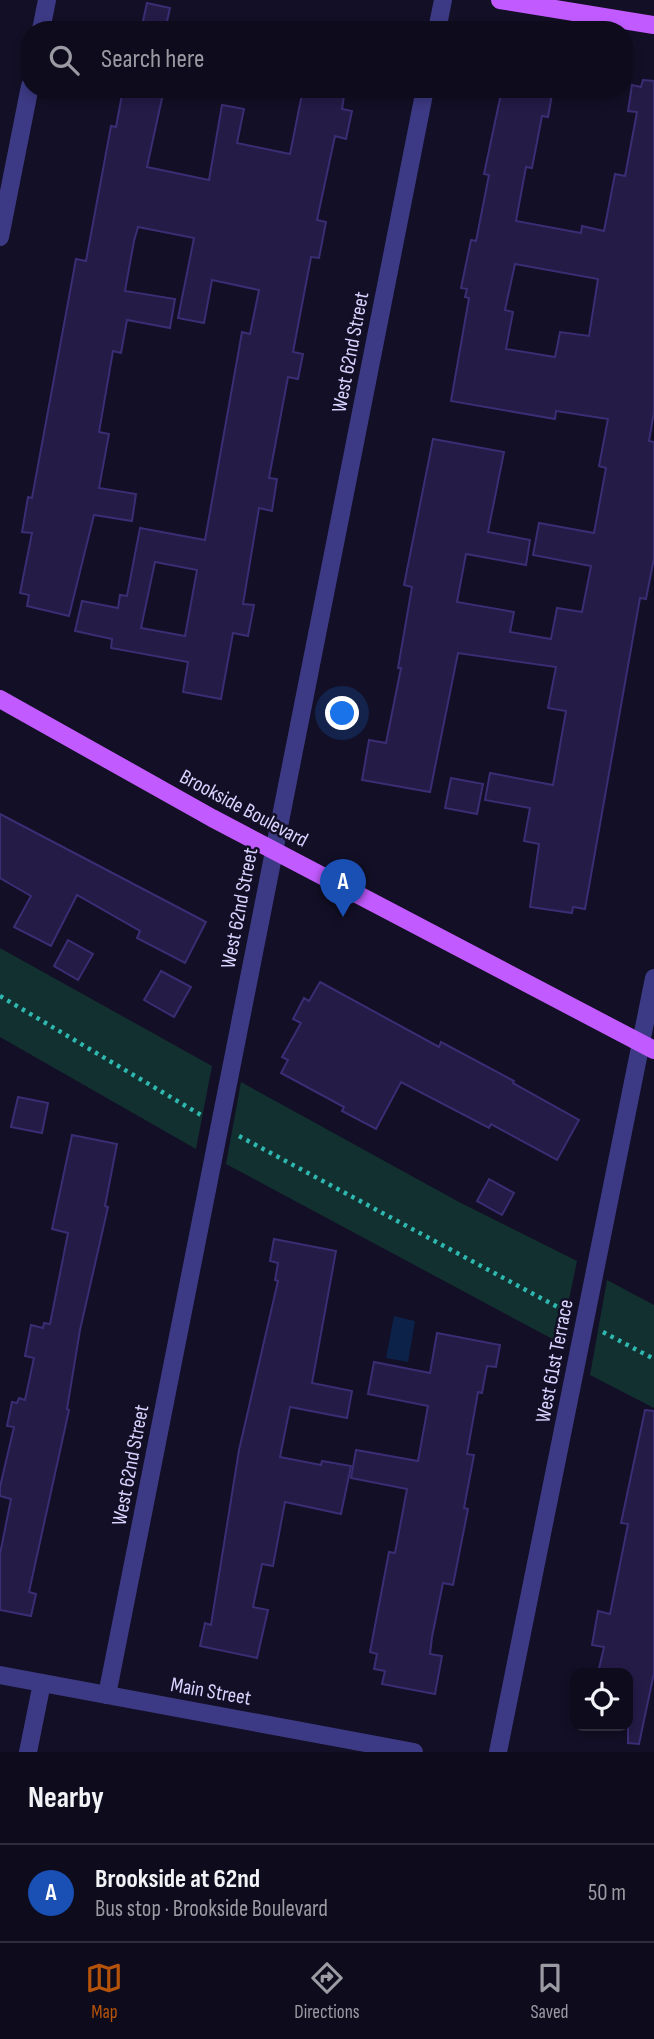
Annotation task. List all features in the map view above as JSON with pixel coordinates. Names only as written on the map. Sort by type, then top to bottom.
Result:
[{"type":"main road","points":[[500,0],[629,21]]},
{"type":"main road","points":[[633,22],[654,25]]},
{"type":"main road","name":"Brookside Boulevard","points":[[0,699],[274,850],[648,1046]]},
{"type":"street","points":[[43,21],[47,0]]},
{"type":"street","points":[[439,21],[443,0]]},
{"type":"street","points":[[0,237],[28,98]]},
{"type":"street","name":"West 62nd Street","points":[[107,1695],[423,98]]},
{"type":"street","name":"West 61st Terrace","points":[[498,1752],[585,1322],[648,1046],[654,978]]},
{"type":"street","name":"Main Street","points":[[0,1675],[414,1752]]},
{"type":"street","points":[[29,1752],[42,1683]]},
{"type":"path","points":[[0,996],[219,1125],[654,1359]]},
{"type":"green space","points":[[0,948],[212,1066],[196,1149],[0,1037]]},
{"type":"green space","points":[[241,1082],[459,1202],[577,1261],[560,1343],[226,1164]]},
{"type":"green space","points":[[607,1280],[654,1305],[654,1408],[590,1375]]},
{"type":"water","points":[[394,1316],[415,1321],[408,1362],[386,1358]]},
{"type":"building","points":[[147,3],[170,8],[167,21],[143,21]]},
{"type":"building","points":[[643,80],[654,81],[654,412],[649,441],[654,442],[654,558],[646,599],[640,598],[585,909],[573,907],[572,913],[530,907],[539,844],[524,841],[530,808],[485,800],[490,773],[553,785],[566,711],[548,708],[556,667],[458,653],[430,792],[362,780],[369,740],[386,743],[401,668],[398,668],[412,587],[404,585],[433,439],[504,452],[488,532],[530,540],[526,565],[466,554],[457,602],[514,612],[510,632],[551,639],[557,608],[582,612],[591,566],[533,555],[539,523],[594,533],[606,468],[599,466],[608,419],[556,411],[555,419],[451,401],[469,298],[465,297],[467,289],[461,288],[471,240],[476,241],[489,175],[484,174],[500,98],[551,98],[548,117],[542,116],[532,168],[526,167],[516,221],[581,233],[582,226],[604,231],[615,174],[625,176],[637,112],[628,111],[630,98],[633,98],[633,85],[641,87]],"holes":[[[515,264],[598,279],[589,336],[560,332],[555,357],[506,349],[513,312],[505,310]]]},
{"type":"building","points":[[121,98],[162,98],[147,167],[209,180],[222,105],[244,109],[237,143],[290,154],[301,98],[344,98],[342,109],[352,111],[346,139],[335,136],[317,220],[326,222],[319,258],[311,257],[293,352],[303,354],[298,379],[288,377],[269,478],[277,479],[272,511],[259,508],[243,604],[254,605],[248,636],[233,633],[221,699],[183,692],[188,662],[111,648],[112,639],[75,631],[82,601],[118,608],[120,595],[127,596],[140,528],[205,540],[242,332],[250,334],[259,290],[212,280],[204,323],[178,318],[194,238],[138,227],[134,241],[125,291],[175,299],[170,328],[127,320],[121,353],[113,351],[99,432],[109,434],[99,488],[136,494],[132,521],[94,515],[69,616],[27,606],[29,595],[20,593],[32,533],[22,532],[28,497],[32,498],[76,259],[86,261],[111,126],[116,127]],"holes":[[[155,562],[197,570],[185,636],[141,628]]]},
{"type":"building","points":[[451,778],[483,784],[477,814],[445,808]]},
{"type":"building","points":[[0,814],[206,922],[185,963],[137,938],[140,931],[77,895],[51,946],[14,927],[31,896],[0,878]]},
{"type":"building","points":[[68,940],[93,954],[78,980],[54,966]]},
{"type":"building","points":[[161,971],[191,987],[174,1017],[144,1000]]},
{"type":"building","points":[[320,982],[439,1047],[441,1042],[579,1120],[557,1160],[491,1124],[489,1128],[401,1082],[376,1129],[342,1111],[344,1107],[281,1073],[288,1060],[282,1057],[301,1023],[293,1019],[304,998],[309,1001]]},
{"type":"building","points":[[18,1097],[48,1103],[42,1133],[11,1127]]},
{"type":"building","points":[[72,1135],[117,1144],[105,1206],[108,1207],[80,1330],[67,1409],[69,1410],[29,1592],[36,1594],[31,1616],[0,1610],[0,1554],[11,1499],[0,1496],[0,1487],[14,1427],[7,1426],[12,1402],[17,1403],[19,1398],[25,1400],[34,1358],[25,1356],[31,1325],[43,1328],[44,1323],[50,1324],[68,1233],[52,1229]]},
{"type":"building","points":[[489,1179],[514,1193],[502,1215],[477,1201]]},
{"type":"building","points":[[274,1239],[336,1251],[312,1383],[352,1391],[347,1418],[290,1407],[280,1457],[321,1465],[322,1461],[351,1466],[341,1514],[285,1502],[273,1566],[262,1564],[253,1607],[268,1610],[257,1658],[200,1646],[205,1623],[211,1625],[239,1450],[278,1281],[275,1280],[278,1263],[270,1261]]},
{"type":"building","points":[[437,1333],[500,1345],[496,1367],[487,1366],[482,1393],[478,1392],[467,1454],[474,1455],[464,1508],[468,1509],[453,1585],[443,1583],[432,1637],[430,1654],[442,1656],[435,1694],[382,1684],[385,1671],[374,1669],[377,1654],[370,1652],[389,1552],[395,1553],[407,1489],[351,1478],[356,1450],[418,1461],[428,1406],[368,1394],[374,1362],[430,1373]]},
{"type":"building","points":[[645,1410],[654,1411],[654,1673],[639,1744],[628,1743],[628,1731],[633,1731],[633,1668],[599,1668],[604,1647],[592,1645],[598,1611],[610,1614],[628,1524],[621,1523]]},
{"type":"place","name":"Brookside at 62nd","points":[[343,917]]}]
